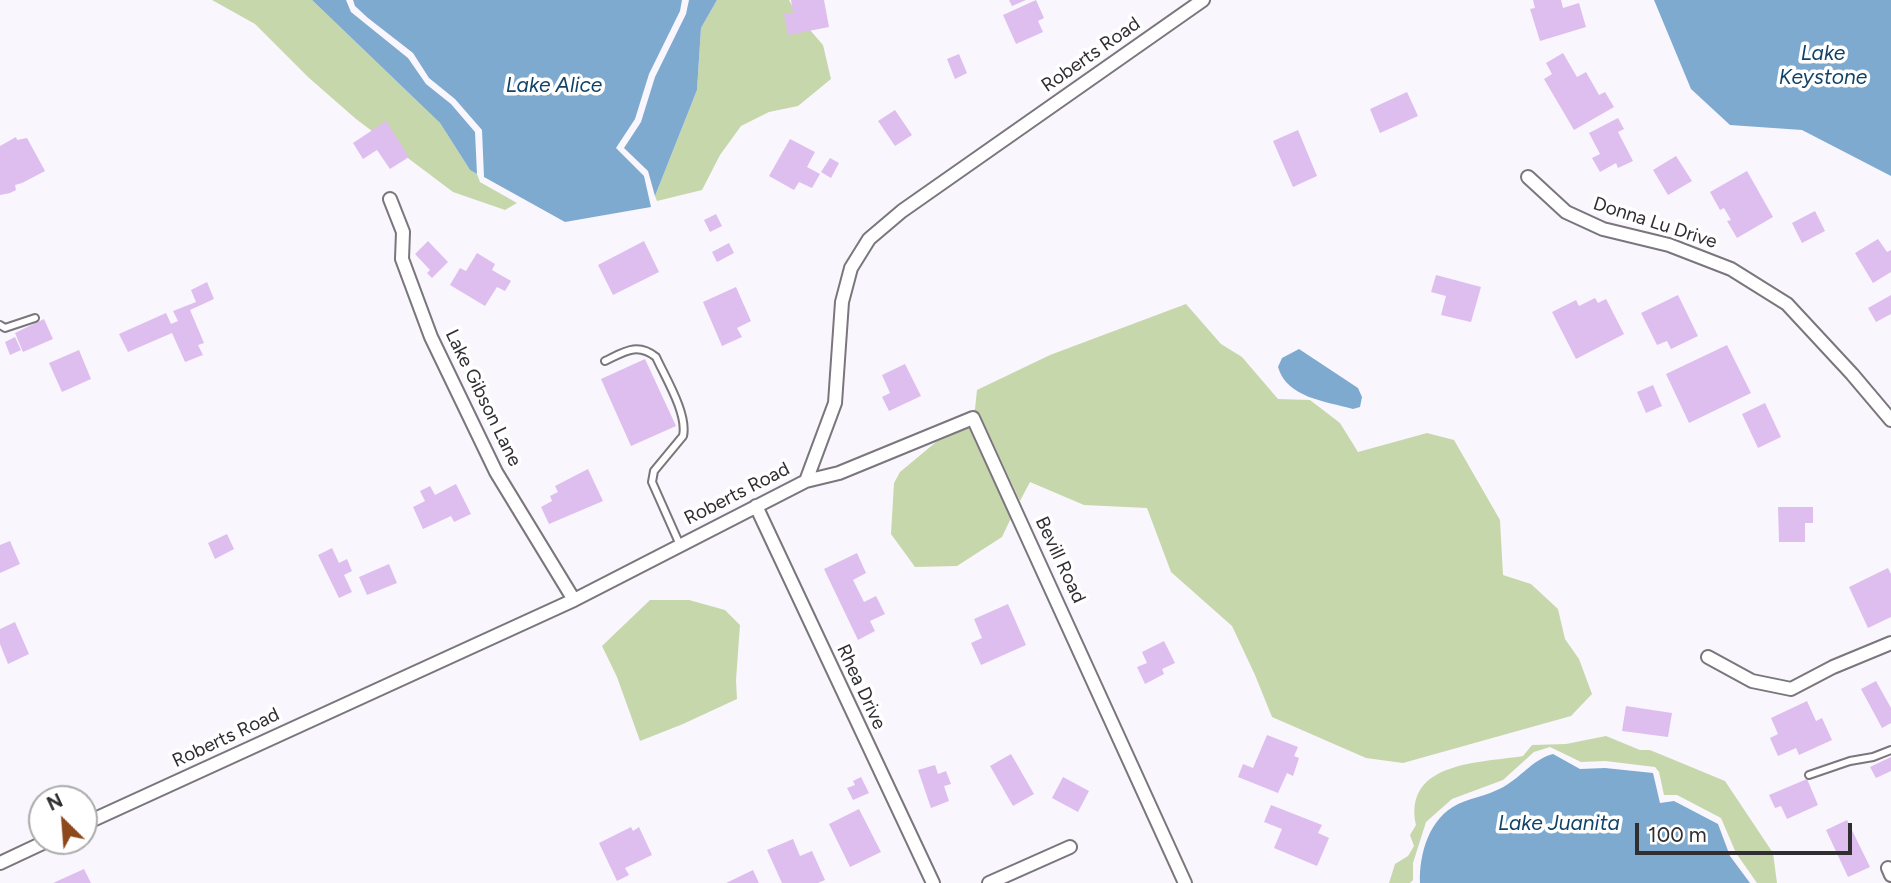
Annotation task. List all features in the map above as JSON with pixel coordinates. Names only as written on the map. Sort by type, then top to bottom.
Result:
[{"type":"street","name":"Roberts Road","points":[[98,818],[574,600],[806,481],[835,403],[842,302],[851,268],[869,239],[902,211],[1203,0]]},
{"type":"street","name":"Donna Lu Drive","points":[[1528,177],[1566,212],[1603,229],[1669,245],[1731,269],[1787,304],[1891,420]]},
{"type":"street","name":"Lake Gibson Lane","points":[[390,199],[403,232],[402,260],[431,337],[496,472],[574,600]]},
{"type":"street","name":"Bevill Road","points":[[806,481],[839,472],[973,418],[1185,883]]},
{"type":"street","name":"Rhea Drive","points":[[756,506],[933,883]]},
{"type":"street","points":[[1708,657],[1752,681],[1791,689],[1833,667],[1891,643]]},
{"type":"street","points":[[989,883],[1070,847]]},
{"type":"street","points":[[0,863],[28,850]]},
{"type":"lane","points":[[0,325],[5,328],[35,318]]},
{"type":"lane","points":[[605,361],[631,349],[643,348],[649,352],[656,357],[682,415],[685,430],[683,436],[654,471],[652,482],[680,545]]},
{"type":"lane","points":[[1809,775],[1850,761],[1873,758],[1891,750]]},
{"type":"green space","points":[[212,0],[312,0],[440,123],[480,182],[517,203],[505,210],[453,192],[356,119],[308,77],[255,24]]},
{"type":"green space","points":[[717,0],[789,0],[797,15],[823,45],[831,79],[798,106],[769,112],[741,126],[720,155],[702,190],[657,201],[655,196],[697,90],[701,28]]},
{"type":"green space","points":[[1186,304],[1221,344],[1242,357],[1278,399],[1310,400],[1340,423],[1358,452],[1427,433],[1454,440],[1500,520],[1503,575],[1531,584],[1558,609],[1565,639],[1579,659],[1592,694],[1571,716],[1403,763],[1366,758],[1272,717],[1232,626],[1171,572],[1147,508],[1084,505],[1030,482],[1020,501],[980,415],[973,411],[977,390],[1050,355]]},
{"type":"green space","points":[[969,428],[1011,518],[1002,537],[957,566],[915,567],[891,534],[894,483],[900,472],[936,442]]},
{"type":"green space","points":[[650,600],[689,600],[725,610],[740,625],[737,699],[640,741],[617,677],[602,646]]},
{"type":"green space","points":[[1606,736],[1640,750],[1650,750],[1725,781],[1773,853],[1777,883],[1757,883],[1736,853],[1721,818],[1677,795],[1664,795],[1659,772],[1655,767],[1605,761],[1581,762],[1550,747],[1534,752],[1503,780],[1452,799],[1426,822],[1413,863],[1413,880],[1410,883],[1389,883],[1395,864],[1408,856],[1414,846],[1410,835],[1416,825],[1415,804],[1421,788],[1433,777],[1467,764],[1523,756],[1532,745],[1566,744]]},
{"type":"water","points":[[312,0],[346,0],[351,12],[408,58],[426,84],[451,104],[475,132],[477,174],[470,170],[440,123]]},
{"type":"water","name":"Lake Alice","points":[[353,0],[682,0],[680,11],[649,74],[635,119],[616,148],[644,176],[651,207],[565,222],[484,177],[482,130],[455,99],[429,78],[413,53],[368,18],[355,6]]},
{"type":"water","points":[[689,0],[717,0],[701,28],[697,90],[655,196],[648,171],[624,148],[641,122],[655,77],[686,14]]},
{"type":"water","name":"Lake Keystone","points":[[1654,0],[1891,0],[1891,176],[1802,130],[1730,125],[1691,89]]},
{"type":"water","points":[[1299,349],[1358,388],[1362,397],[1360,407],[1353,409],[1308,397],[1290,386],[1278,367],[1282,358]]},
{"type":"water","name":"Lake Juanita","points":[[1553,754],[1580,769],[1605,768],[1653,773],[1660,803],[1674,801],[1718,824],[1730,856],[1750,883],[1420,883],[1421,860],[1428,838],[1448,810],[1502,787],[1535,763]]},
{"type":"building","points":[[791,0],[824,0],[829,27],[788,35],[784,14],[793,13]]},
{"type":"building","points":[[1009,0],[1026,0],[1012,6]]},
{"type":"building","points":[[1036,0],[1044,18],[1038,21],[1043,32],[1016,44],[1003,15]]},
{"type":"building","points":[[1533,0],[1561,0],[1563,8],[1579,3],[1586,27],[1540,41],[1530,9],[1535,8]]},
{"type":"building","points":[[1563,53],[1577,77],[1586,72],[1599,95],[1605,92],[1614,107],[1574,130],[1544,79],[1552,74],[1546,63]]},
{"type":"building","points":[[959,54],[967,73],[955,79],[947,59]]},
{"type":"building","points":[[1407,92],[1418,116],[1380,133],[1370,109]]},
{"type":"building","points":[[895,110],[912,135],[895,146],[878,121]]},
{"type":"building","points":[[1618,118],[1624,129],[1618,132],[1633,161],[1618,168],[1616,163],[1600,172],[1592,158],[1600,154],[1589,133]]},
{"type":"building","points":[[386,121],[409,157],[390,169],[377,150],[363,159],[353,143]]},
{"type":"building","points":[[1298,130],[1317,176],[1293,187],[1273,141]]},
{"type":"building","points":[[16,137],[17,140],[27,138],[45,171],[15,185],[16,190],[0,195],[0,146]]},
{"type":"building","points":[[790,139],[815,152],[807,167],[820,174],[812,188],[799,182],[794,190],[769,176]]},
{"type":"building","points":[[1676,156],[1692,181],[1668,195],[1653,170]]},
{"type":"building","points":[[830,158],[839,163],[831,178],[821,172]]},
{"type":"building","points":[[1747,171],[1773,217],[1737,238],[1727,221],[1731,220],[1724,208],[1720,210],[1710,192]]},
{"type":"building","points":[[1815,211],[1825,231],[1802,243],[1792,223]]},
{"type":"building","points":[[716,214],[722,226],[710,232],[704,220]]},
{"type":"building","points":[[1878,239],[1887,252],[1891,250],[1891,272],[1873,283],[1855,253]]},
{"type":"building","points":[[428,241],[448,262],[432,278],[427,273],[430,270],[415,254]]},
{"type":"building","points":[[644,241],[659,272],[613,295],[598,265]]},
{"type":"building","points":[[729,243],[734,253],[717,262],[712,252]]},
{"type":"building","points":[[477,253],[495,264],[492,270],[511,281],[505,291],[497,287],[485,306],[450,285],[460,268],[466,271]]},
{"type":"building","points":[[1436,275],[1481,287],[1471,322],[1441,315],[1446,296],[1431,292]]},
{"type":"building","points":[[207,282],[214,299],[190,310],[204,343],[198,345],[203,355],[185,362],[172,333],[128,352],[119,334],[166,313],[171,324],[178,321],[173,311],[196,302],[191,290]]},
{"type":"building","points":[[736,287],[751,321],[737,328],[742,337],[722,346],[703,302]]},
{"type":"building","points":[[1678,295],[1698,336],[1671,349],[1667,341],[1657,345],[1641,313]]},
{"type":"building","points":[[1891,295],[1891,314],[1876,322],[1868,308]]},
{"type":"building","points":[[1595,298],[1598,303],[1606,299],[1624,334],[1576,359],[1552,312],[1576,300],[1579,306]]},
{"type":"building","points":[[44,319],[53,339],[23,352],[15,333]]},
{"type":"building","points":[[15,337],[21,350],[10,355],[5,342]]},
{"type":"building","points":[[1727,345],[1751,393],[1689,423],[1666,374]]},
{"type":"building","points":[[79,350],[91,379],[62,392],[49,363]]},
{"type":"building","points":[[645,359],[676,426],[631,446],[601,379]]},
{"type":"building","points":[[905,364],[921,396],[889,411],[882,397],[890,393],[882,375]]},
{"type":"building","points":[[1653,385],[1662,406],[1646,413],[1637,392]]},
{"type":"building","points":[[1765,403],[1781,437],[1758,448],[1742,414]]},
{"type":"building","points":[[588,469],[603,501],[549,524],[541,507],[552,501],[550,496],[558,492],[555,486]]},
{"type":"building","points":[[456,484],[471,514],[454,522],[451,516],[423,529],[413,507],[425,501],[420,491],[430,486],[435,495]]},
{"type":"building","points":[[1778,507],[1813,507],[1813,523],[1805,523],[1805,542],[1779,542]]},
{"type":"building","points":[[227,534],[234,549],[215,559],[208,543]]},
{"type":"building","points":[[10,541],[20,564],[0,573],[0,545]]},
{"type":"building","points":[[332,548],[339,563],[347,559],[352,571],[344,575],[352,592],[339,598],[318,555]]},
{"type":"building","points":[[857,553],[866,573],[853,580],[864,602],[876,596],[885,614],[870,621],[875,631],[858,640],[824,569]]},
{"type":"building","points":[[389,564],[397,583],[367,595],[359,577]]},
{"type":"building","points":[[1888,568],[1891,574],[1891,617],[1868,628],[1849,587]]},
{"type":"building","points":[[1008,604],[1026,645],[981,665],[971,643],[982,638],[974,619]]},
{"type":"building","points":[[15,622],[29,654],[8,664],[0,644],[0,629]]},
{"type":"building","points":[[1164,641],[1175,663],[1162,669],[1164,674],[1145,684],[1137,667],[1147,663],[1142,652]]},
{"type":"building","points":[[1876,681],[1891,708],[1891,723],[1882,728],[1861,689]]},
{"type":"building","points":[[1807,701],[1816,721],[1822,718],[1832,740],[1799,755],[1796,748],[1778,756],[1770,738],[1778,734],[1771,718]]},
{"type":"building","points":[[1626,706],[1672,713],[1668,737],[1622,731]]},
{"type":"building","points":[[1267,735],[1298,747],[1294,756],[1299,758],[1293,776],[1287,773],[1278,793],[1238,777],[1243,764],[1253,768]]},
{"type":"building","points":[[1011,754],[1034,794],[1013,806],[990,766]]},
{"type":"building","points":[[1891,757],[1891,771],[1876,778],[1870,767]]},
{"type":"building","points":[[935,765],[938,774],[946,771],[951,784],[944,786],[949,801],[931,808],[918,770]]},
{"type":"building","points":[[861,777],[869,793],[853,800],[847,788],[855,785],[853,781]]},
{"type":"building","points":[[1063,777],[1089,791],[1078,812],[1052,798]]},
{"type":"building","points":[[1807,779],[1818,805],[1787,819],[1781,806],[1775,808],[1769,795]]},
{"type":"building","points":[[1271,805],[1322,825],[1318,833],[1329,838],[1317,866],[1274,848],[1282,829],[1264,822]]},
{"type":"building","points":[[859,809],[881,852],[850,867],[829,824]]},
{"type":"building","points":[[1847,820],[1870,867],[1848,877],[1826,830]]},
{"type":"building","points":[[631,827],[633,831],[639,827],[652,855],[625,868],[629,875],[617,881],[599,843]]},
{"type":"building","points":[[793,839],[800,856],[812,851],[825,880],[818,883],[782,883],[767,850]]},
{"type":"building","points":[[84,869],[91,883],[53,883]]},
{"type":"building","points":[[753,870],[759,883],[726,883]]}]
